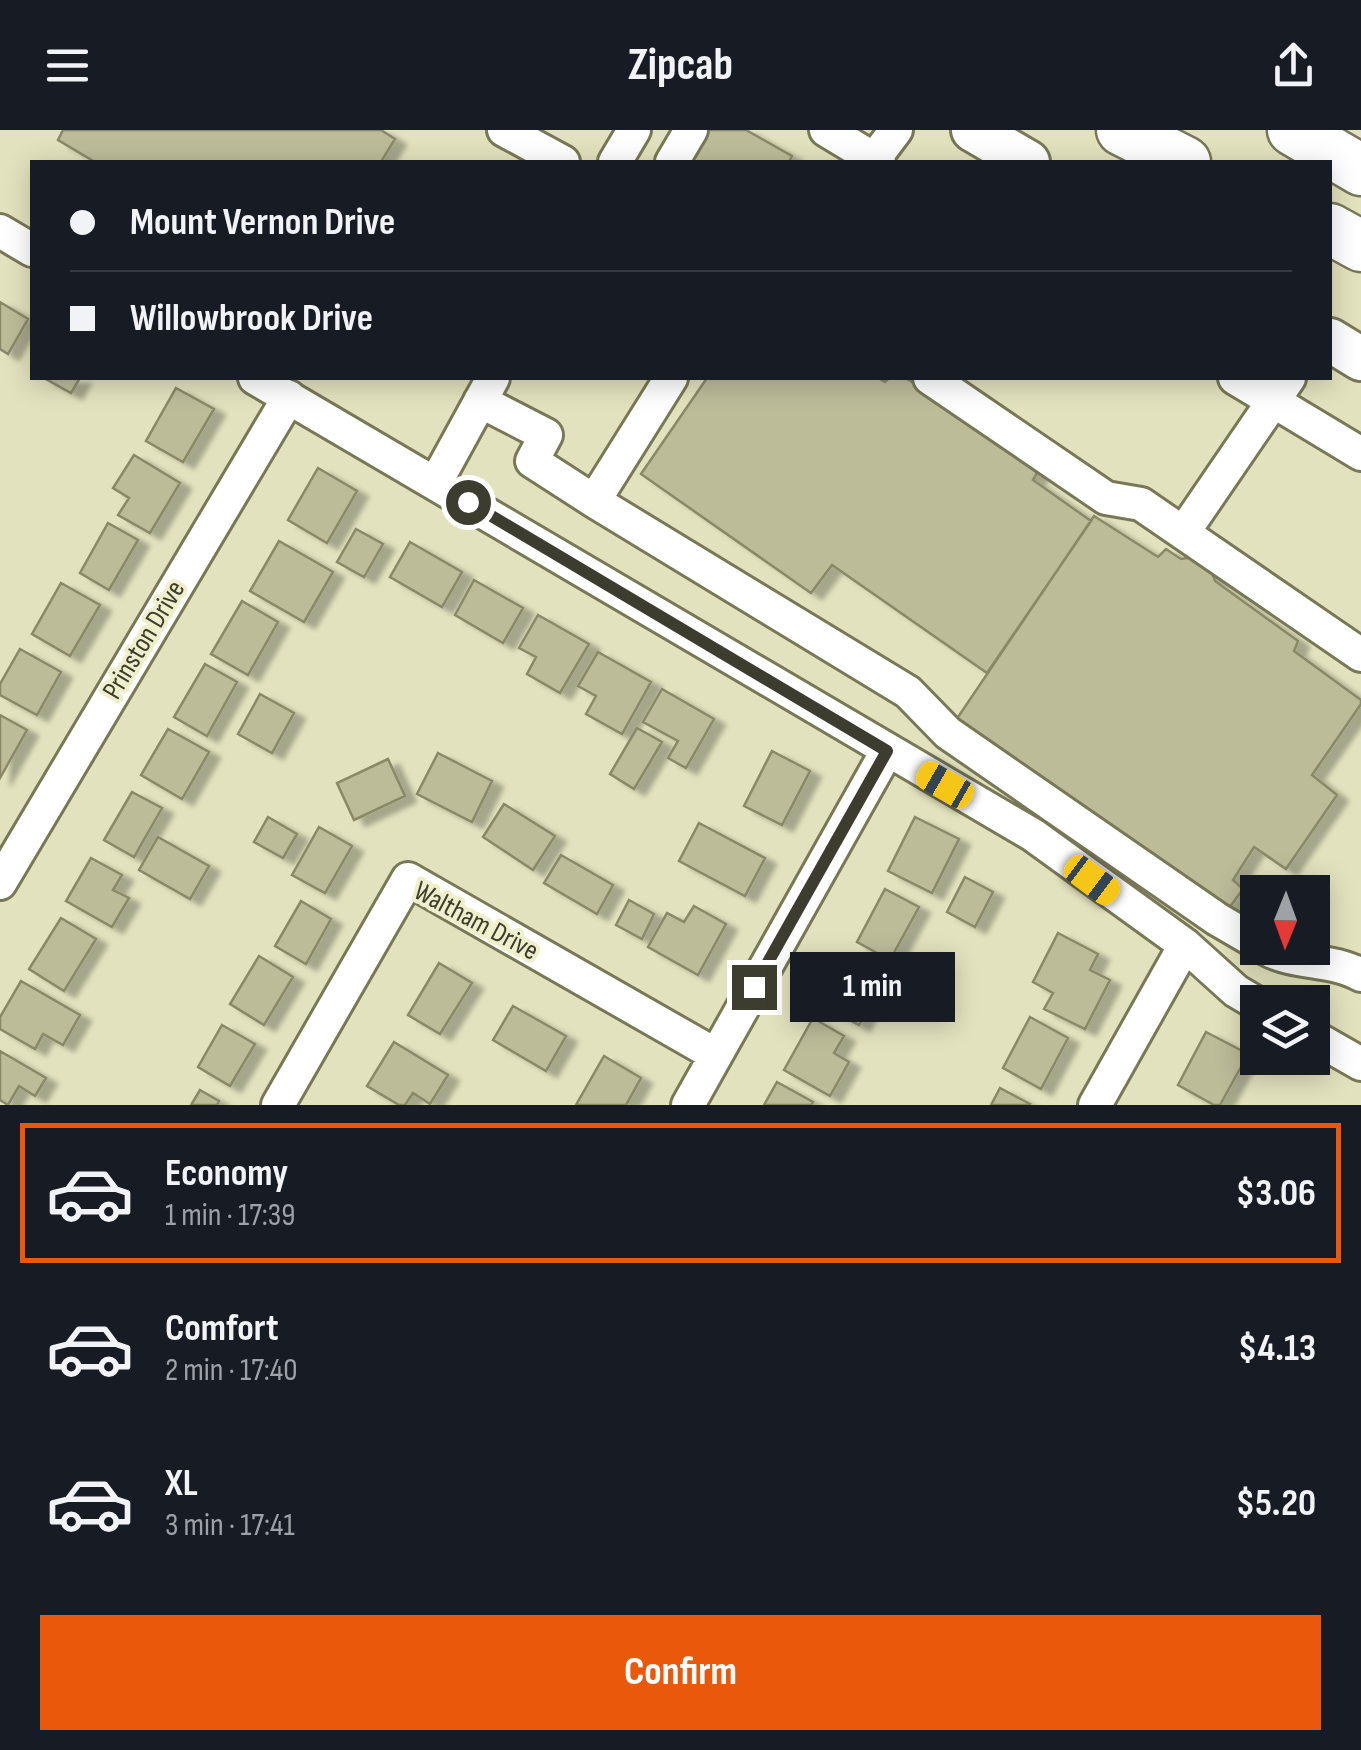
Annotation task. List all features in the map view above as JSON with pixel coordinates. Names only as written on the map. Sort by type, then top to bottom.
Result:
[{"type":"highway","points":[[1122,130],[1180,160]]},
{"type":"highway","points":[[1160,130],[1212,160]]},
{"type":"highway","points":[[1293,130],[1361,170]]},
{"type":"highway","points":[[1332,229],[1361,250]]},
{"type":"highway","points":[[1332,239],[1361,250]]},
{"type":"main road","points":[[973,130],[1025,160]]},
{"type":"main road","points":[[1332,341],[1361,359]]},
{"type":"street","points":[[504,130],[559,160]]},
{"type":"street","points":[[617,160],[634,130]]},
{"type":"street","points":[[673,160],[691,130]]},
{"type":"street","points":[[826,130],[872,160]]},
{"type":"street","points":[[876,160],[896,130]]},
{"type":"street","points":[[0,231],[30,249]]},
{"type":"street","points":[[259,380],[1032,835],[1185,946],[1240,993]]},
{"type":"street","points":[[594,501],[670,380]]},
{"type":"street","points":[[933,380],[1106,498],[1141,504],[1361,655]]},
{"type":"street","points":[[1243,380],[1281,389],[1361,454]]},
{"type":"street","points":[[436,482],[487,389],[546,435],[532,460],[908,692],[948,733],[1240,932]]},
{"type":"street","points":[[1182,533],[1281,389]]},
{"type":"street","name":"Prinston Drive","points":[[0,883],[289,397]]},
{"type":"street","points":[[688,1105],[887,751]]},
{"type":"street","name":"Waltham Drive","points":[[278,1105],[408,879],[716,1055]]},
{"type":"street","points":[[1095,1105],[1185,946]]},
{"type":"street","points":[[1330,964],[1361,975]]},
{"type":"street","points":[[1330,1046],[1361,1064]]},
{"type":"building","points":[[63,130],[381,130],[395,139],[382,160],[92,160],[58,140]]},
{"type":"building","points":[[697,130],[746,130],[792,156],[790,160],[679,160]]},
{"type":"building","points":[[0,302],[28,319],[8,354],[0,349]]},
{"type":"building","points":[[48,380],[79,380],[71,393]]},
{"type":"building","points":[[706,380],[909,380],[1040,468],[1033,480],[1091,521],[987,673],[832,565],[811,593],[641,474]]},
{"type":"building","points":[[176,388],[214,409],[183,462],[146,441]]},
{"type":"building","points":[[134,455],[180,483],[150,533],[118,515],[129,498],[113,488]]},
{"type":"building","points":[[318,468],[357,491],[327,543],[288,520]]},
{"type":"building","points":[[1094,516],[1158,557],[1166,549],[1181,559],[1206,555],[1215,581],[1298,641],[1294,651],[1361,700],[1312,775],[1337,795],[1286,869],[1254,847],[1233,880],[1240,886],[1240,893],[1227,911],[954,723]]},
{"type":"building","points":[[108,523],[138,540],[109,590],[80,573]]},
{"type":"building","points":[[356,529],[383,544],[364,577],[337,562]]},
{"type":"building","points":[[279,541],[333,572],[304,622],[250,591]]},
{"type":"building","points":[[410,542],[462,572],[442,607],[390,577]]},
{"type":"building","points":[[474,580],[523,608],[503,643],[455,615]]},
{"type":"building","points":[[61,583],[100,605],[70,656],[32,634]]},
{"type":"building","points":[[242,601],[278,622],[248,675],[211,654]]},
{"type":"building","points":[[538,615],[589,644],[560,693],[527,674],[536,657],[519,648]]},
{"type":"building","points":[[20,649],[61,672],[37,715],[0,695],[0,684]]},
{"type":"building","points":[[598,652],[651,682],[622,734],[586,714],[596,696],[578,686]]},
{"type":"building","points":[[205,664],[237,682],[207,736],[174,717]]},
{"type":"building","points":[[662,689],[714,719],[686,768],[668,758],[678,741],[643,722]]},
{"type":"building","points":[[260,694],[294,713],[272,753],[238,734]]},
{"type":"building","points":[[0,715],[27,730],[0,778]]},
{"type":"building","points":[[637,728],[662,742],[634,789],[610,774]]},
{"type":"building","points":[[168,729],[209,752],[182,799],[141,775]]},
{"type":"building","points":[[772,751],[810,771],[782,825],[744,806]]},
{"type":"building","points":[[438,753],[492,781],[472,822],[417,794]]},
{"type":"building","points":[[388,759],[405,796],[354,820],[337,783]]},
{"type":"building","points":[[132,792],[162,808],[134,857],[104,840]]},
{"type":"building","points":[[504,804],[555,836],[533,870],[483,837]]},
{"type":"building","points":[[268,817],[297,834],[283,858],[254,842]]},
{"type":"building","points":[[915,817],[959,839],[932,893],[888,871]]},
{"type":"building","points":[[699,823],[765,858],[745,896],[679,861]]},
{"type":"building","points":[[319,827],[352,846],[325,893],[292,875]]},
{"type":"building","points":[[158,837],[209,866],[190,899],[139,870]]},
{"type":"building","points":[[561,855],[613,885],[597,914],[544,883]]},
{"type":"building","points":[[91,858],[122,875],[113,890],[129,898],[112,927],[66,901]]},
{"type":"building","points":[[965,877],[993,892],[975,927],[947,912]]},
{"type":"building","points":[[885,889],[919,907],[890,960],[857,942]]},
{"type":"building","points":[[629,900],[654,914],[642,939],[616,925]]},
{"type":"building","points":[[301,901],[331,919],[306,964],[275,946]]},
{"type":"building","points":[[694,906],[726,924],[698,975],[648,947],[667,913],[684,922]]},
{"type":"building","points":[[61,918],[96,939],[64,991],[29,969]]},
{"type":"building","points":[[1058,933],[1098,954],[1090,970],[1110,980],[1085,1029],[1044,1009],[1053,993],[1033,982]]},
{"type":"building","points":[[259,956],[293,977],[264,1025],[230,1004]]},
{"type":"building","points":[[848,956],[885,976],[859,1025],[822,1005]]},
{"type":"building","points":[[439,963],[472,983],[440,1034],[408,1015]]},
{"type":"building","points":[[21,981],[80,1015],[63,1045],[43,1034],[35,1049],[0,1029],[0,1017]]},
{"type":"building","points":[[513,1006],[566,1036],[546,1071],[493,1040]]},
{"type":"building","points":[[1030,1017],[1068,1038],[1041,1089],[1003,1068]]},
{"type":"building","points":[[813,1018],[844,1036],[834,1053],[849,1062],[830,1096],[784,1070]]},
{"type":"building","points":[[222,1025],[255,1044],[230,1086],[198,1067]]},
{"type":"building","points":[[1206,1032],[1240,1050],[1240,1069],[1220,1105],[1178,1085]]},
{"type":"building","points":[[394,1042],[448,1075],[430,1104],[413,1093],[405,1105],[399,1105],[367,1086]]},
{"type":"building","points":[[0,1051],[46,1078],[35,1096],[19,1086],[8,1105],[0,1100]]},
{"type":"building","points":[[604,1056],[641,1078],[626,1105],[576,1105]]},
{"type":"building","points":[[777,1082],[813,1102],[764,1105]]},
{"type":"building","points":[[1000,1088],[1030,1104],[991,1105]]},
{"type":"building","points":[[200,1090],[219,1101],[217,1105],[191,1105]]},
{"type":"route","points":[[468,502],[887,751],[754,987]]}]
